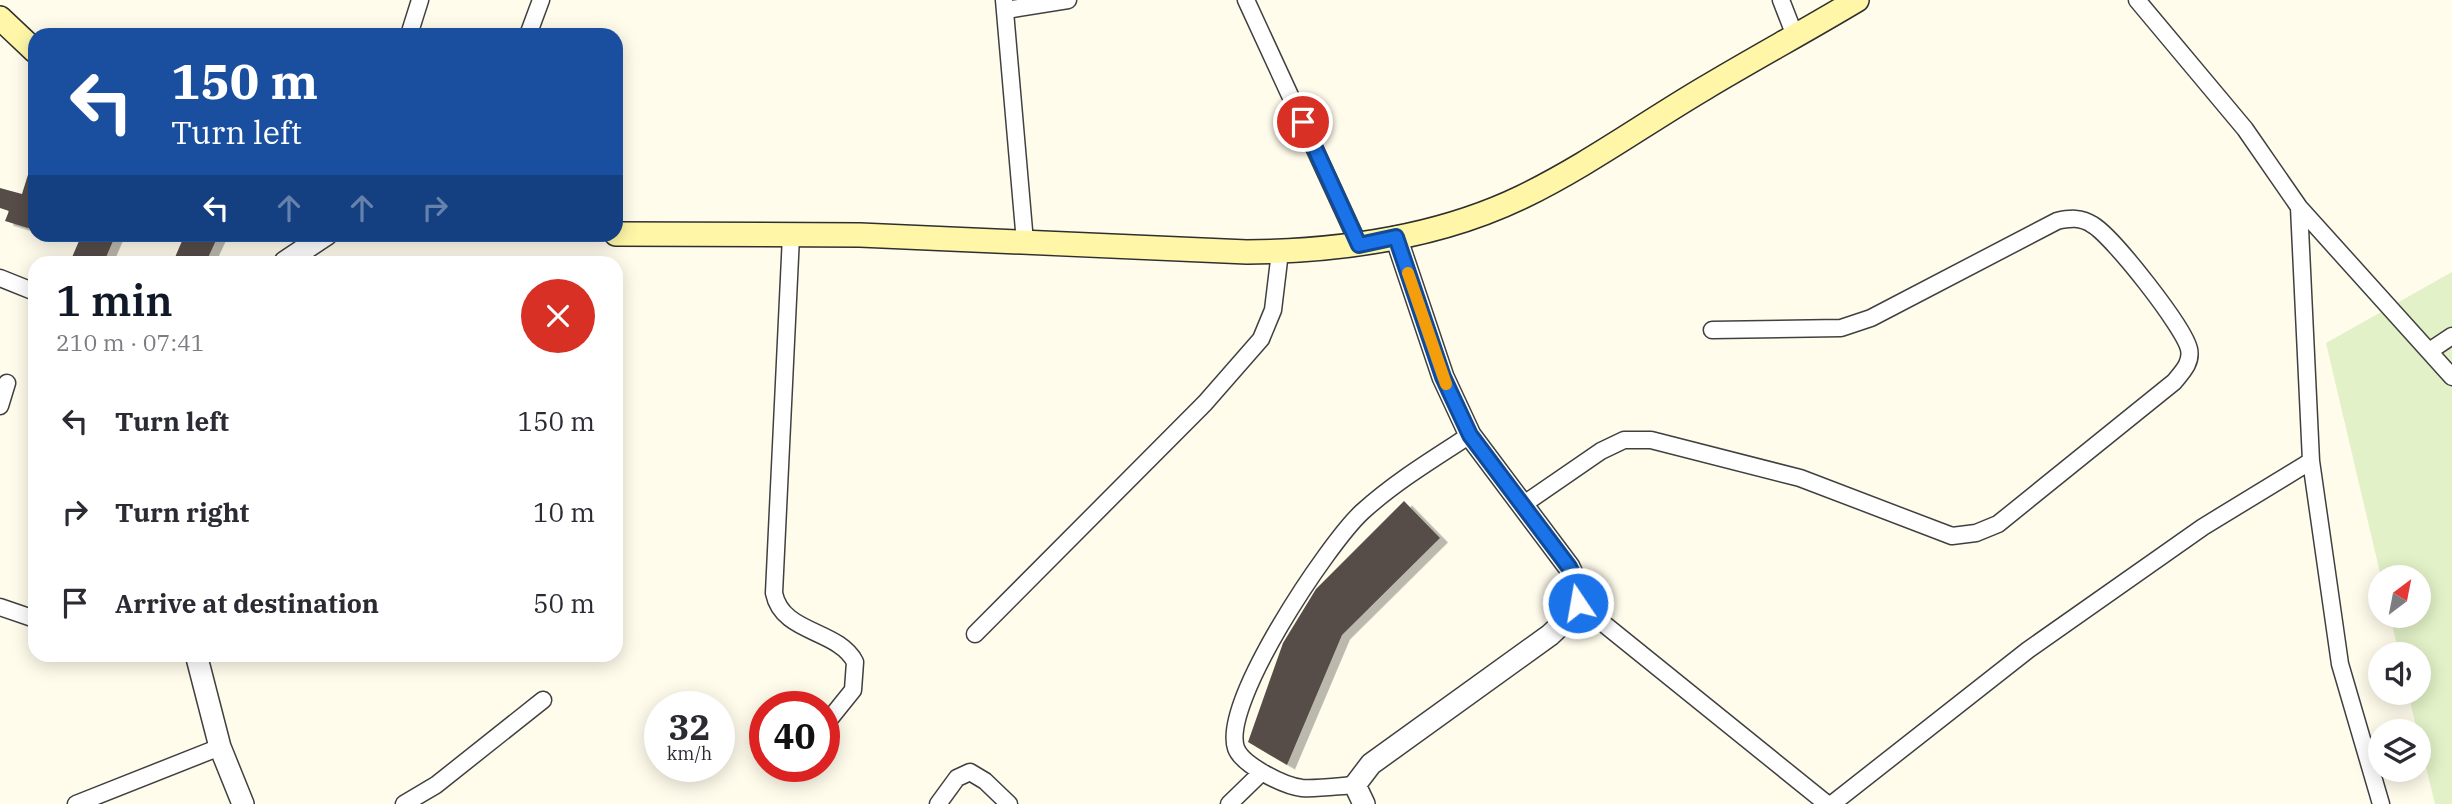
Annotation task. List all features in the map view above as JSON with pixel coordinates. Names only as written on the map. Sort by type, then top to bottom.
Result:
[{"type":"main road","points":[[623,234],[860,235],[1279,252],[1359,245],[1484,213],[1553,181],[1857,0]]},
{"type":"main road","points":[[0,18],[28,44]]},
{"type":"street","points":[[411,28],[420,0]]},
{"type":"street","points":[[531,28],[541,0]]},
{"type":"street","points":[[1025,242],[1005,5],[1068,0]]},
{"type":"street","points":[[1246,0],[1359,245]]},
{"type":"street","points":[[1781,0],[1795,36]]},
{"type":"street","points":[[2137,0],[2245,129],[2300,207],[2431,350],[2452,377]]},
{"type":"street","points":[[2300,207],[2311,461],[2340,664],[2381,804]]},
{"type":"street","points":[[1524,504],[1612,446],[1624,440],[1651,440],[1800,478],[1952,536],[1976,533],[1997,524],[2174,382],[2189,359],[2189,349],[2180,328],[2113,243],[2093,225],[2074,218],[2057,221],[1871,318],[1841,328],[1712,330]]},
{"type":"street","points":[[791,236],[774,593],[777,605],[784,614],[845,649],[855,663],[853,690],[840,706]]},
{"type":"street","points":[[1396,237],[1443,377],[1470,435],[1569,567],[1578,585],[1578,603],[1566,620],[1550,635],[1371,764],[1360,794],[1301,796],[1247,765],[1237,748],[1234,730],[1262,660],[1291,606],[1320,563],[1360,514],[1397,482],[1470,435]]},
{"type":"street","points":[[294,256],[315,242]]},
{"type":"street","points":[[975,634],[1205,403],[1261,339],[1273,310],[1279,252]]},
{"type":"street","points":[[0,278],[28,289]]},
{"type":"street","points":[[2431,350],[2452,336]]},
{"type":"street","points":[[0,406],[7,383]]},
{"type":"street","points":[[1832,804],[2028,650],[2203,527],[2311,461]]},
{"type":"street","points":[[1578,603],[1827,804]]},
{"type":"street","points":[[0,607],[28,617]]},
{"type":"street","points":[[198,662],[220,747],[243,804]]},
{"type":"street","points":[[404,804],[436,785],[543,700]]},
{"type":"street","points":[[76,804],[220,747]]},
{"type":"street","points":[[937,804],[957,778],[970,772],[985,781],[1009,804]]},
{"type":"street","points":[[1229,804],[1262,772]]},
{"type":"green space","points":[[2452,272],[2452,804],[2435,804],[2430,782],[2431,719],[2414,719],[2411,705],[2431,705],[2431,642],[2396,642],[2393,628],[2431,628],[2431,565],[2378,565],[2326,343]]},
{"type":"building","points":[[28,175],[28,228],[5,221],[9,211],[0,208],[0,188],[22,194]]},
{"type":"building","points":[[79,242],[113,242],[107,256],[73,256]]},
{"type":"building","points":[[182,242],[215,242],[209,256],[176,256]]},
{"type":"building","points":[[1404,501],[1440,538],[1342,635],[1287,765],[1248,742],[1283,643],[1316,589]]},
{"type":"slow traffic","points":[[1408,273],[1446,384]]},
{"type":"route","points":[[1303,122],[1359,245],[1396,237],[1443,377],[1470,435],[1569,567],[1578,585],[1578,603]]}]
